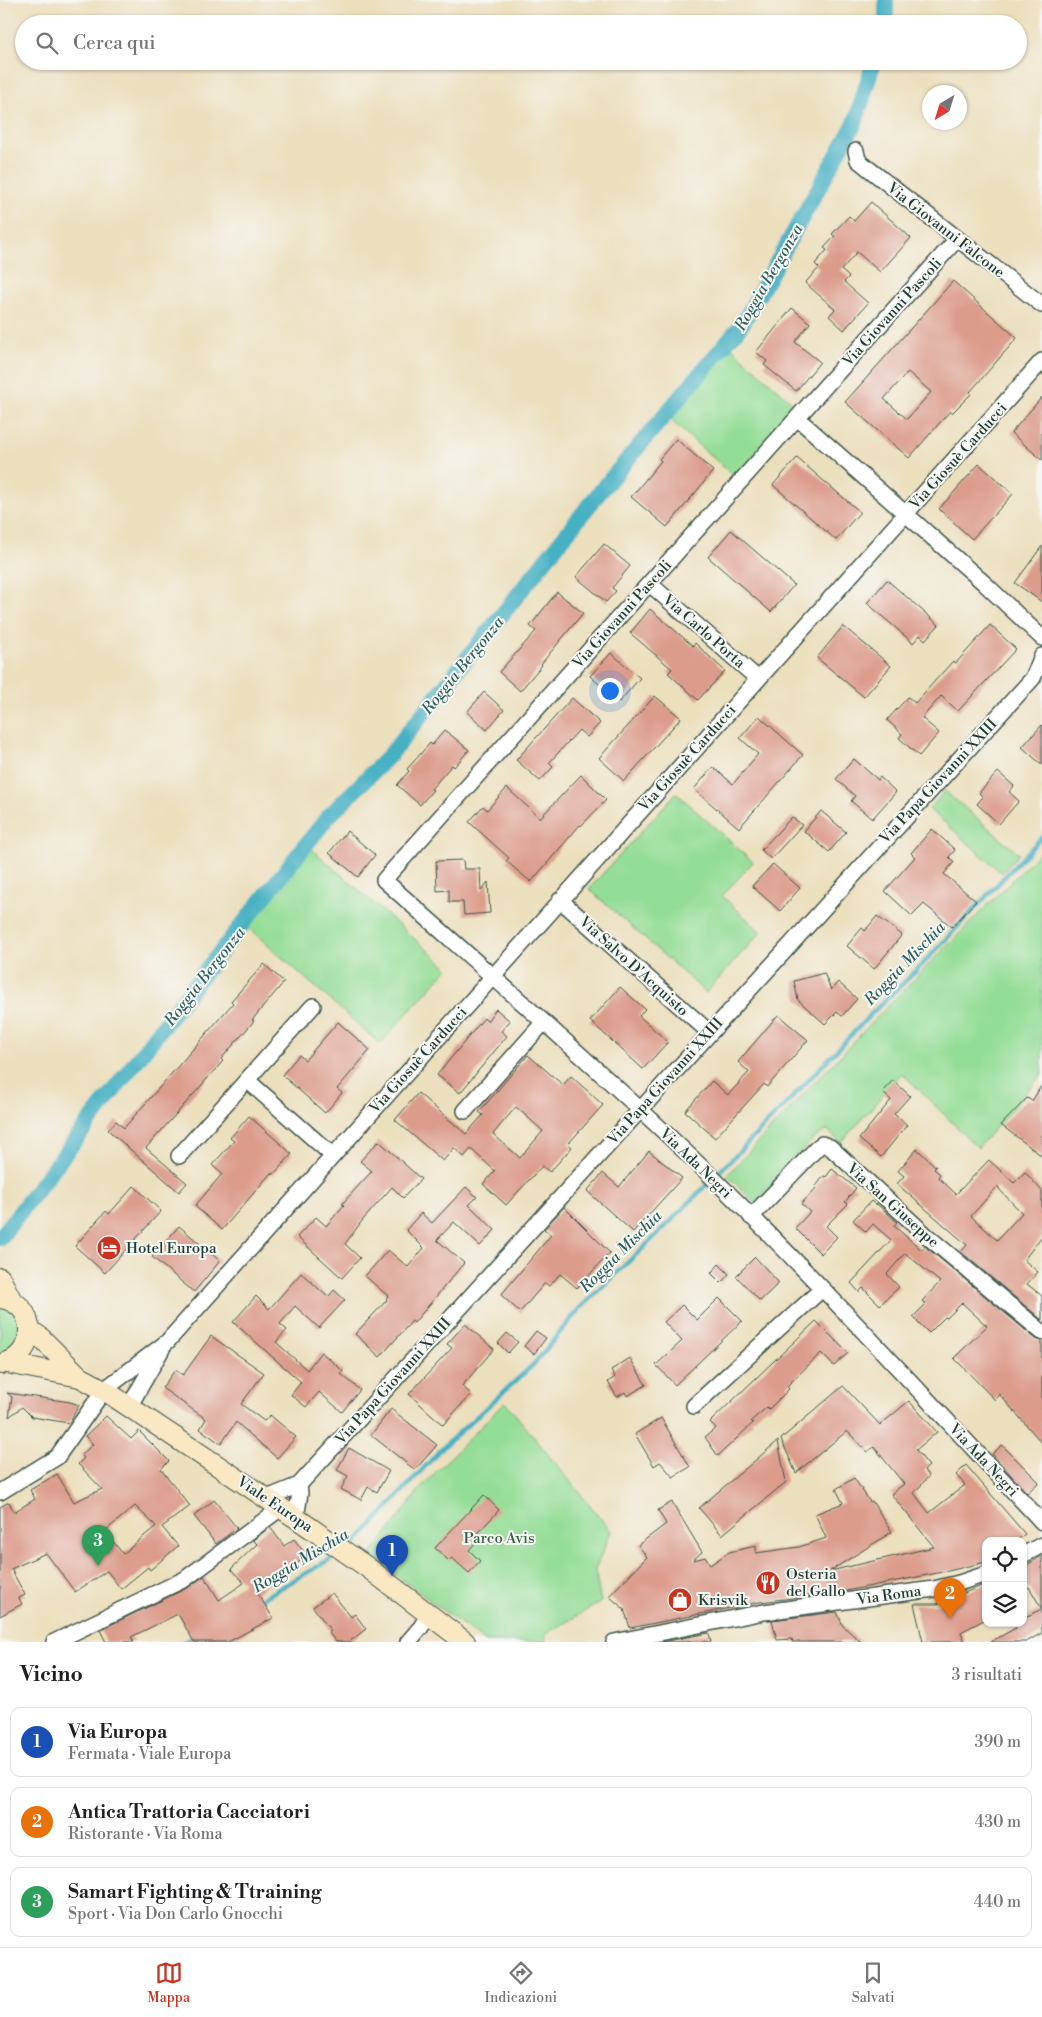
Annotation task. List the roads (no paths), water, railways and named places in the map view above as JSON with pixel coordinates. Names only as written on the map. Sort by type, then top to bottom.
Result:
[{"type":"street","name":"Via Giovanni Falcone","points":[[856,150],[858,160],[1042,305]]},
{"type":"street","name":"Via Giovanni Pascoli","points":[[493,976],[384,880],[957,239]]},
{"type":"street","name":"Via Giosuè Carducci","points":[[104,1390],[167,1342],[332,1154],[1042,361]]},
{"type":"street","points":[[797,418],[984,583],[1042,638]]},
{"type":"street","name":"Via Carlo Porta","points":[[650,584],[758,678]]},
{"type":"street","points":[[1037,677],[1042,656]]},
{"type":"street","name":"Via Papa Giovanni XXIII","points":[[299,1485],[641,1110],[709,1032],[1037,677]]},
{"type":"street","name":"Via Salvo D'Acquisto","points":[[560,900],[709,1032]]},
{"type":"street","name":"Via Ada Negri","points":[[493,976],[641,1110],[712,1178],[822,1288],[1042,1522]]},
{"type":"street","points":[[178,1156],[313,1006]]},
{"type":"street","points":[[465,1112],[544,1022]]},
{"type":"street","points":[[247,1080],[332,1154]]},
{"type":"street","name":"Via San Giuseppe","points":[[751,1217],[817,1148],[822,1144],[830,1147],[927,1236],[1042,1332]]},
{"type":"street","points":[[0,1278],[6,1299],[25,1312],[30,1330],[28,1343],[21,1354],[15,1360],[4,1364]]},
{"type":"street","points":[[694,1406],[822,1288]]},
{"type":"street","name":"Viale Europa","points":[[30,1330],[40,1337],[80,1377],[104,1390],[282,1508],[465,1642]]},
{"type":"street","name":"Via Giosuè Carducci","points":[[130,1407],[167,1342]]},
{"type":"street","name":"Viale Europa","points":[[4,1364],[80,1377]]},
{"type":"street","points":[[0,1492],[57,1457],[104,1390]]},
{"type":"street","points":[[282,1508],[299,1485]]},
{"type":"street","points":[[54,1642],[185,1579],[282,1508],[300,1493],[299,1485]]},
{"type":"street","points":[[1027,1553],[1042,1545]]},
{"type":"street","name":"Via Roma","points":[[614,1642],[764,1612],[934,1589],[982,1575]]},
{"type":"street","points":[[408,1642],[421,1627],[428,1615]]},
{"type":"waterway","name":"Roggia Bergonza","points":[[886,0],[886,15]]},
{"type":"waterway","name":"Roggia Bergonza","points":[[0,1238],[214,960],[328,817],[390,755],[599,493],[743,323],[855,123],[871,70]]},
{"type":"waterway","name":"Roggia Mischia","points":[[348,1548],[359,1539],[441,1449],[533,1365],[580,1308],[667,1225],[788,1102],[872,1013],[917,970],[1042,837]]},
{"type":"waterway","name":"Roggia Mischia","points":[[258,1601],[339,1554]]},
{"type":"waterway","name":"Roggia Mischia","points":[[184,1642],[196,1635]]},
{"type":"place","name":"Hotel Europa","points":[[109,1248]]},
{"type":"place","name":"Samart Fighting & Ttraining","points":[[98,1566]]},
{"type":"place","name":"Via Europa","points":[[392,1576]]},
{"type":"place","name":"Osteria del Gallo","points":[[768,1583]]},
{"type":"place","name":"Krisvik","points":[[680,1600]]},
{"type":"place","name":"Antica Trattoria Cacciatori","points":[[950,1619]]},
{"type":"park label","name":"Parco Avis","points":[[499,1538]]}]
